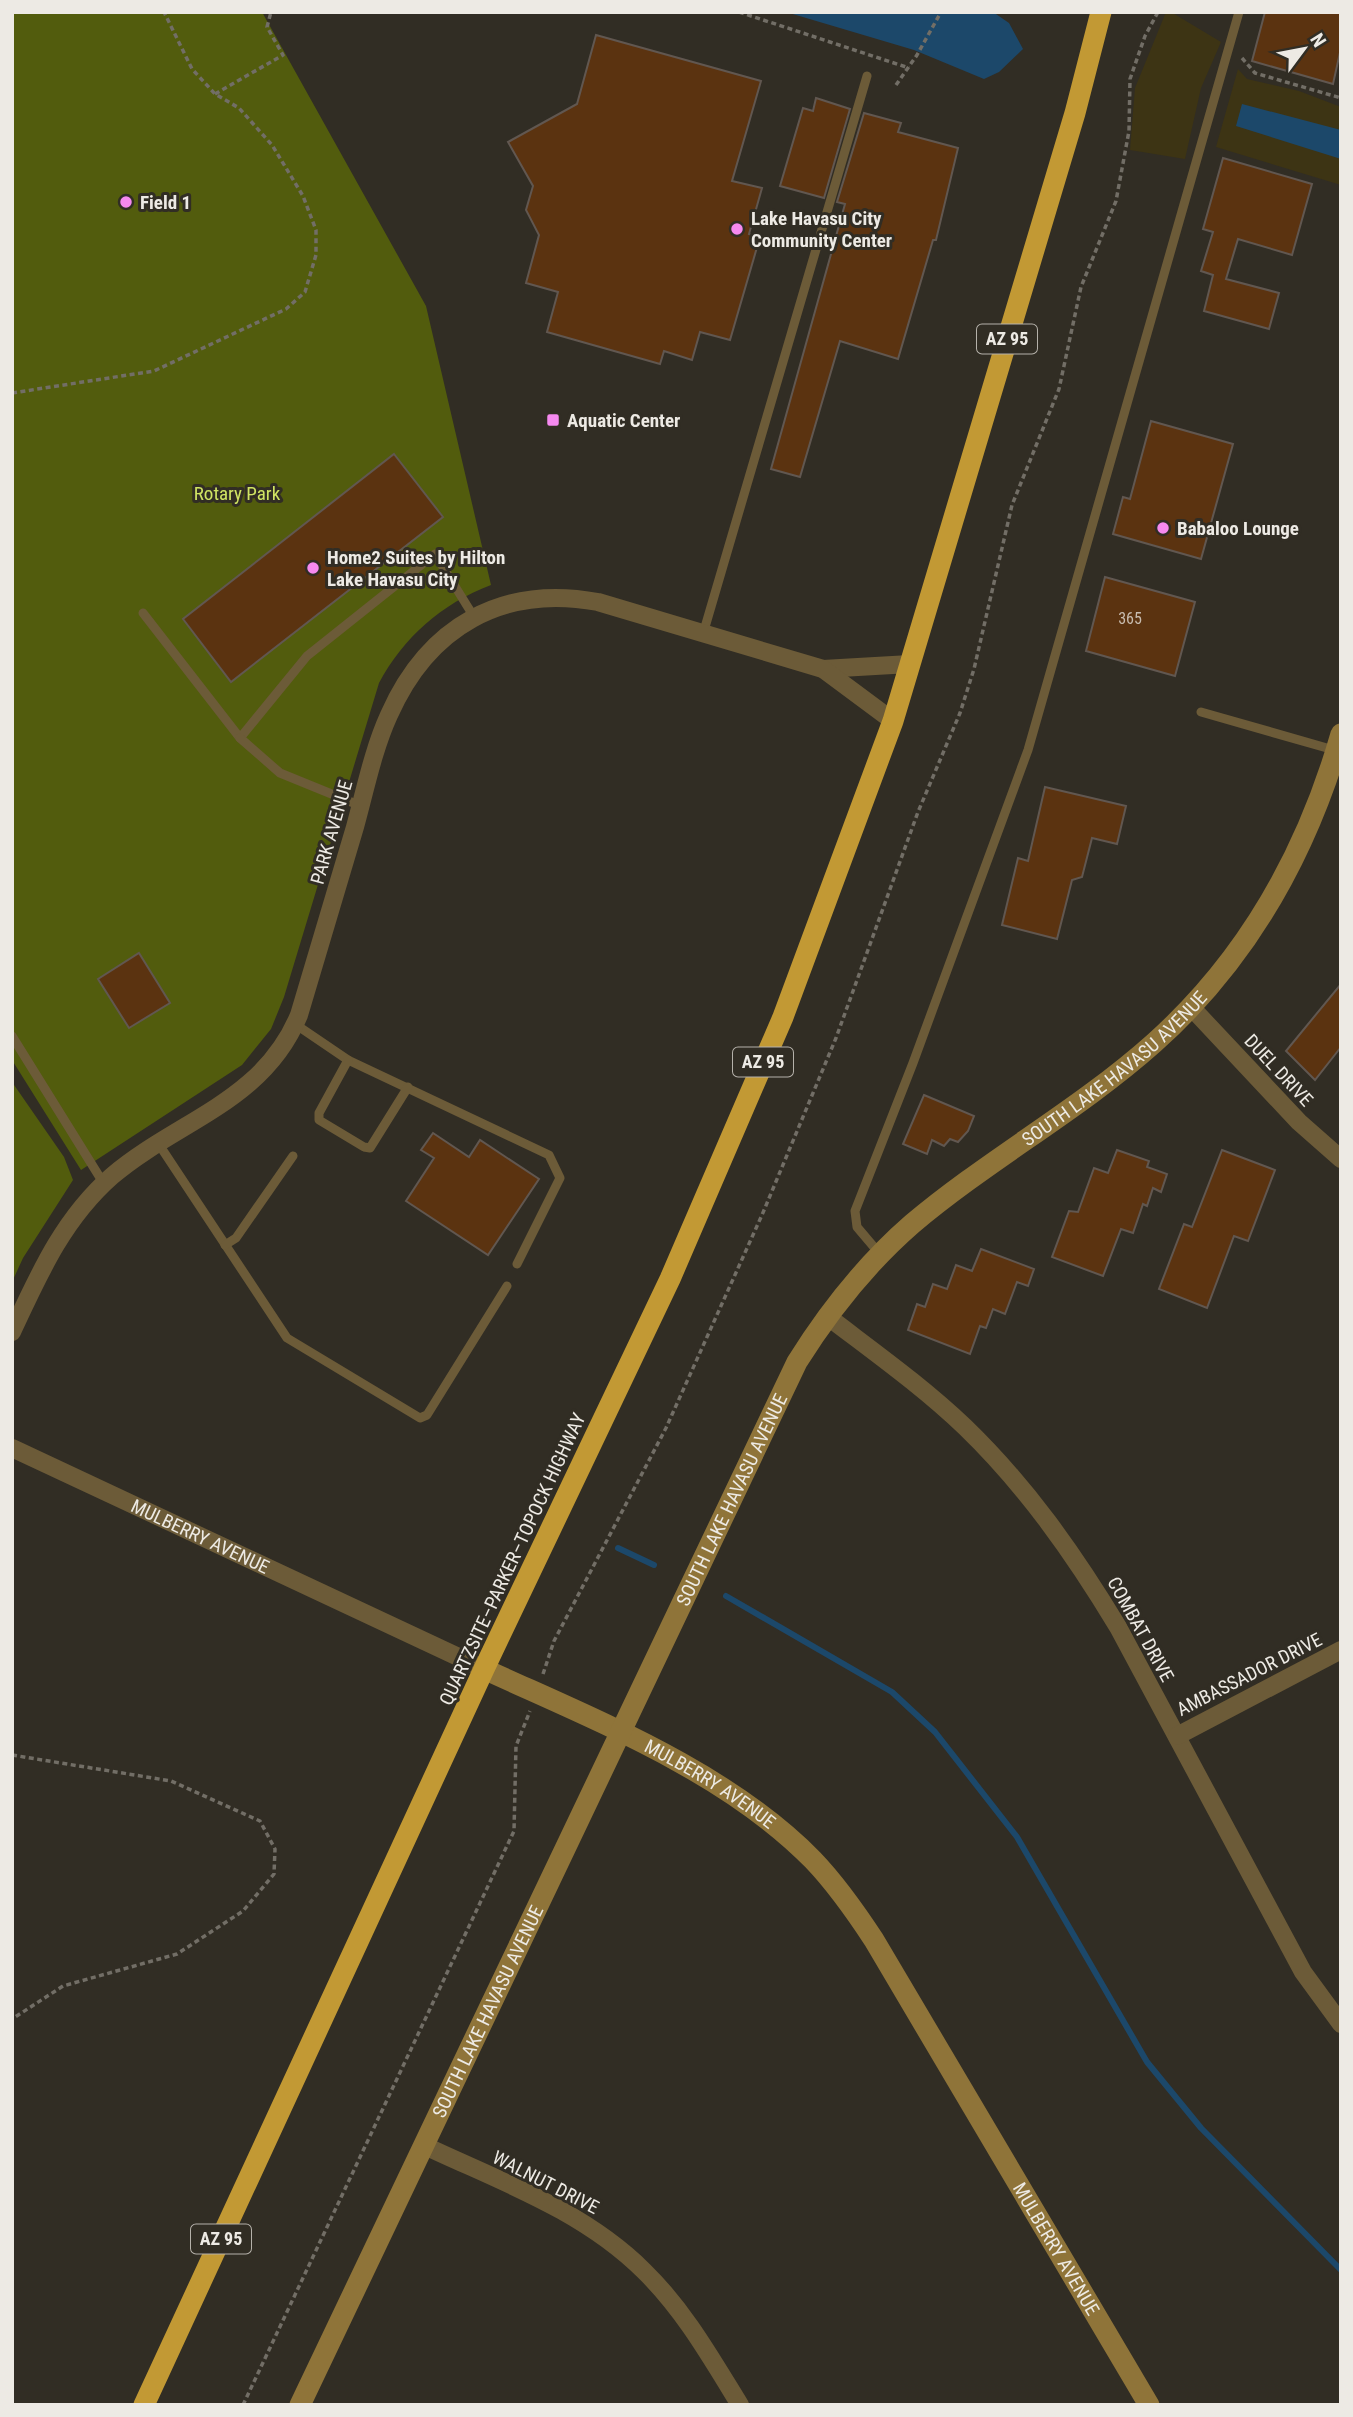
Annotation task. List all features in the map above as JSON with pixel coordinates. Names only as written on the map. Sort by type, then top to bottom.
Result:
[{"type":"highway","name":"AZ 95","points":[[893,720],[1074,113],[1101,12]]},
{"type":"highway","name":"QUARTZSITE–PARKER–TOPOCK HIGHWAY","points":[[144,2405],[484,1669],[676,1266],[783,1017],[893,720]]},
{"type":"main road","name":"SOUTH LAKE HAVASU AVENUE","points":[[300,2405],[775,1402],[827,1316],[880,1254],[949,1196],[1116,1075],[1191,1007],[1239,949],[1280,886],[1303,841],[1339,745]]},
{"type":"main road","name":"MULBERRY AVENUE","points":[[484,1669],[619,1731],[762,1816],[805,1852],[835,1885],[874,1940],[1149,2405]]},
{"type":"street","name":"PARK AVENUE","points":[[12,1332],[51,1249],[78,1210],[104,1184],[158,1143],[255,1080],[281,1050],[295,1024],[387,718],[404,685],[423,659],[445,637],[474,617],[523,600],[564,597],[598,602],[823,669],[910,664]]},
{"type":"street","name":"PARK AVENUE","points":[[823,669],[893,720]]},
{"type":"street","name":"DUEL DRIVE","points":[[1191,1007],[1299,1122],[1341,1158]]},
{"type":"street","name":"COMBAT DRIVE","points":[[827,1316],[918,1385],[1009,1473],[1085,1573],[1177,1736],[1303,1972],[1341,2024]]},
{"type":"street","name":"MULBERRY AVENUE","points":[[14,1449],[484,1669]]},
{"type":"street","name":"AMBASSADOR DRIVE","points":[[1177,1736],[1341,1650]]},
{"type":"street","name":"WALNUT DRIVE","points":[[423,2145],[572,2216],[622,2250],[683,2315],[740,2405]]},
{"type":"lane","points":[[880,1254],[857,1227],[855,1211],[913,1063],[1028,750],[1239,12]]},
{"type":"lane","points":[[703,634],[867,76]]},
{"type":"lane","points":[[240,738],[307,656],[435,554],[474,617]]},
{"type":"lane","points":[[143,614],[240,738],[280,773],[361,806]]},
{"type":"lane","points":[[1201,712],[1339,745]]},
{"type":"lane","points":[[295,1024],[348,1060],[549,1156],[559,1178],[517,1264]]},
{"type":"lane","points":[[12,1036],[104,1184]]},
{"type":"lane","points":[[348,1060],[319,1113],[320,1120],[364,1147],[370,1148],[408,1087]]},
{"type":"lane","points":[[158,1143],[287,1338],[420,1418],[427,1415],[507,1286]]},
{"type":"lane","points":[[225,1245],[236,1238],[293,1156]]},
{"type":"path","points":[[12,393],[154,370],[286,309],[305,292],[316,255],[316,230],[303,196],[272,145],[239,108],[215,94],[192,69],[164,12]]},
{"type":"path","points":[[215,94],[283,55],[267,27],[271,12]]},
{"type":"path","points":[[738,12],[909,68]]},
{"type":"path","points":[[896,85],[909,68],[941,12]]},
{"type":"path","points":[[243,2405],[514,1831],[516,1746],[538,1693],[554,1641],[666,1428],[762,1215],[836,1038],[918,811],[960,713],[974,669],[1012,505],[1059,389],[1081,287],[1116,201],[1129,131],[1130,79],[1145,36],[1158,12]]},
{"type":"path","points":[[1242,58],[1255,73],[1341,98]]},
{"type":"path","points":[[12,1755],[171,1781],[260,1821],[275,1849],[274,1874],[243,1911],[177,1954],[63,1986],[12,2019]]},
{"type":"green space","name":"Rotary Park","points":[[12,12],[262,12],[426,306],[491,585],[456,602],[426,624],[400,651],[379,683],[284,997],[271,1029],[242,1065],[81,1170],[12,1060]]},
{"type":"green space","points":[[12,1082],[64,1157],[73,1180],[23,1258],[12,1282]]},
{"type":"sand","points":[[1166,12],[1171,12],[1221,42],[1201,88],[1185,159],[1130,150],[1135,88]]},
{"type":"sand","points":[[1238,69],[1247,79],[1299,91],[1341,107],[1341,185],[1216,147]]},
{"type":"water","points":[[786,12],[993,12],[1009,23],[1023,49],[999,72],[984,79],[914,50]]},
{"type":"water","points":[[1242,104],[1341,130],[1341,159],[1236,126]]},
{"type":"building","points":[[1265,12],[1341,12],[1341,48],[1333,84],[1252,61]]},
{"type":"building","points":[[596,35],[761,81],[732,181],[762,188],[749,234],[760,237],[730,340],[700,332],[692,360],[664,351],[660,364],[547,332],[558,292],[526,283],[539,235],[526,210],[533,186],[508,142],[577,104]]},
{"type":"building","points":[[816,98],[850,109],[824,198],[780,186],[803,108],[813,111]]},
{"type":"building","points":[[864,113],[901,123],[898,132],[958,148],[936,240],[933,240],[898,359],[840,341],[800,477],[771,469],[845,204],[837,202]]},
{"type":"building","points":[[1223,158],[1312,184],[1292,255],[1238,239],[1226,279],[1279,293],[1269,329],[1204,311],[1213,275],[1201,271],[1213,232],[1203,229]]},
{"type":"building","points":[[1151,421],[1233,444],[1201,559],[1113,534],[1123,497],[1130,499]]},
{"type":"building","name":"Home2 Suites by Hilton Lake Havasu City","points":[[394,454],[443,517],[231,682],[183,619]]},
{"type":"building","points":[[1105,577],[1195,602],[1175,676],[1086,651]]},
{"type":"building","points":[[1045,787],[1126,806],[1117,844],[1092,838],[1082,877],[1072,880],[1057,939],[1002,925],[1018,858],[1028,861]]},
{"type":"building","points":[[139,953],[170,1003],[129,1028],[98,979]]},
{"type":"building","points":[[1341,984],[1341,1047],[1315,1080],[1286,1051]]},
{"type":"building","points":[[924,1095],[974,1116],[968,1131],[958,1142],[950,1139],[944,1146],[932,1140],[927,1154],[903,1144]]},
{"type":"building","points":[[433,1133],[469,1157],[480,1140],[539,1179],[488,1255],[406,1201],[434,1158],[421,1150]]},
{"type":"building","points":[[1117,1150],[1149,1161],[1147,1167],[1167,1174],[1161,1192],[1153,1188],[1147,1206],[1143,1204],[1133,1233],[1121,1229],[1103,1276],[1052,1257],[1069,1211],[1078,1212],[1094,1168],[1108,1173]]},
{"type":"building","points":[[1222,1150],[1275,1170],[1248,1241],[1234,1236],[1207,1308],[1159,1289],[1184,1224],[1192,1227]]},
{"type":"building","points":[[981,1249],[1034,1269],[1028,1286],[1017,1282],[1005,1314],[993,1309],[986,1328],[980,1326],[970,1354],[908,1330],[917,1304],[925,1307],[933,1284],[947,1289],[956,1265],[972,1271]]},
{"type":"waterway","points":[[618,1548],[654,1565]]},
{"type":"waterway","points":[[726,1596],[892,1692],[935,1732],[1017,1837],[1147,2062],[1201,2128],[1341,2270]]},
{"type":"place","name":"Field 1","points":[[126,202]]},
{"type":"place","name":"Lake Havasu City Community Center","points":[[737,229]]},
{"type":"place","name":"Aquatic Center","points":[[553,420]]},
{"type":"place","name":"Babaloo Lounge","points":[[1163,528]]},
{"type":"place","name":"Home2 Suites by Hilton Lake Havasu City","points":[[313,568]]}]
